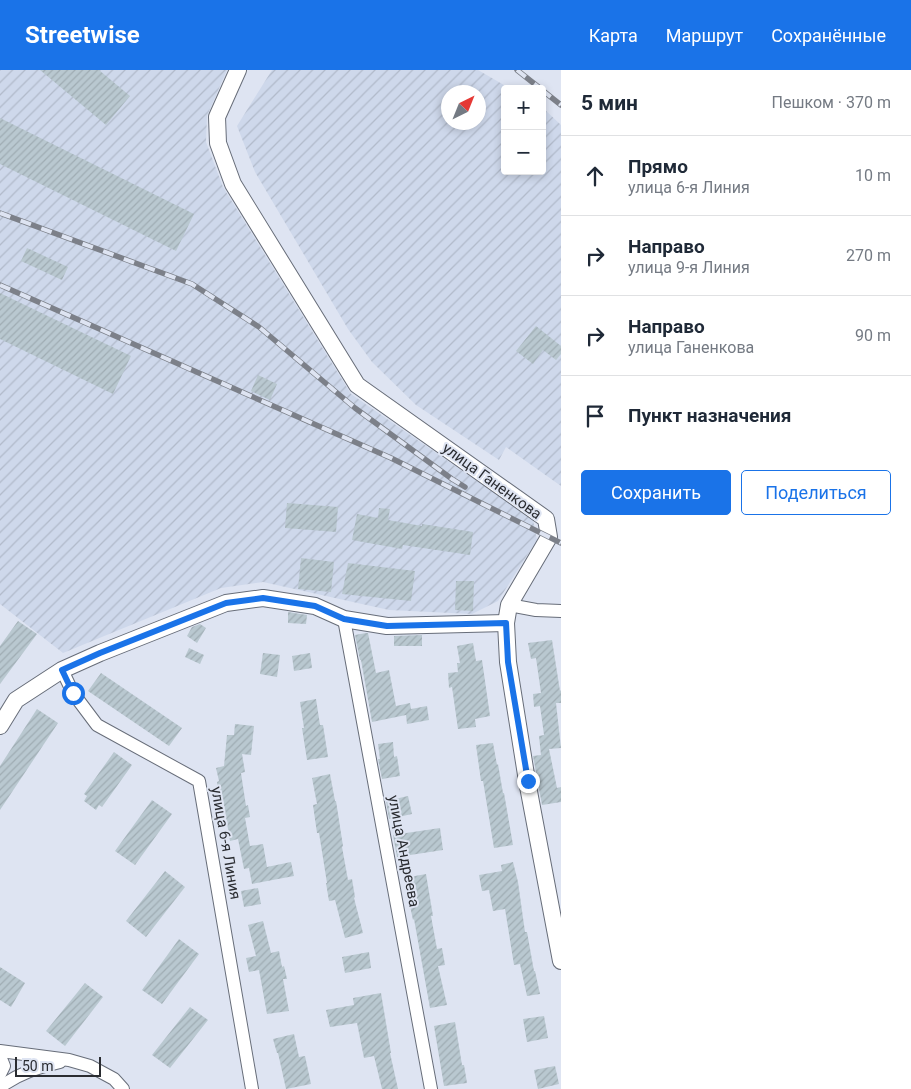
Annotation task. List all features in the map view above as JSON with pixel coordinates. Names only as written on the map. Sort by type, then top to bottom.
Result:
[{"type":"street","name":"улица Ганенкова","points":[[238,70],[217,117],[218,143],[233,184],[357,385],[546,519],[548,536],[509,606],[506,623],[508,662],[524,763],[561,961]]},
{"type":"street","points":[[0,726],[16,700],[62,670],[226,603],[263,598],[315,606],[344,619],[387,626],[506,623]]},
{"type":"street","points":[[509,606],[561,611]]},
{"type":"street","name":"улица Андреева","points":[[344,619],[431,1089]]},
{"type":"street","name":"улица 6-я Линия","points":[[62,670],[73,693],[97,725],[198,781],[252,1089]]},
{"type":"street","points":[[0,1051],[69,1060],[90,1066],[114,1079],[123,1089]]},
{"type":"street","points":[[0,1056],[4,1066],[0,1074]]},
{"type":"street","points":[[0,1088],[13,1078],[36,1068],[69,1060]]},
{"type":"shaded area","points":[[0,70],[227,70],[207,116],[206,142],[223,187],[351,394],[533,520],[537,540],[498,601],[472,614],[389,610],[263,582],[221,588],[63,653],[0,604]]},
{"type":"shaded area","points":[[272,70],[478,70],[504,85],[501,85],[501,175],[546,175],[546,111],[561,125],[561,486],[506,447],[499,460],[416,405],[372,362],[348,329],[255,172],[237,126]]},
{"type":"building","points":[[40,70],[99,70],[130,96],[106,125]]},
{"type":"building","points":[[0,118],[194,214],[176,251],[0,164]]},
{"type":"building","points":[[27,248],[68,267],[62,280],[21,261]]},
{"type":"building","points":[[0,293],[131,356],[113,394],[0,339]]},
{"type":"building","points":[[536,326],[561,346],[561,354],[556,360],[543,350],[533,364],[516,351]]},
{"type":"building","points":[[258,375],[277,384],[270,400],[251,391]]},
{"type":"building","points":[[287,503],[338,507],[336,532],[285,528]]},
{"type":"building","points":[[379,508],[390,509],[388,520],[473,532],[470,555],[403,545],[402,549],[352,540],[357,514],[378,518]]},
{"type":"building","points":[[301,558],[334,562],[331,592],[298,589]]},
{"type":"building","points":[[348,563],[415,571],[411,601],[342,594]]},
{"type":"building","points":[[456,581],[474,581],[473,611],[455,610]]},
{"type":"building","points":[[288,612],[307,615],[306,624],[288,623]]},
{"type":"building","points":[[18,621],[37,634],[0,684],[0,646]]},
{"type":"building","points":[[200,624],[206,628],[197,643],[187,636],[192,627]]},
{"type":"building","points":[[368,633],[376,673],[389,670],[396,706],[410,703],[411,709],[427,706],[429,720],[407,724],[406,715],[372,722],[355,635]]},
{"type":"building","points":[[422,635],[422,646],[394,646],[394,636]]},
{"type":"building","points":[[552,640],[561,690],[561,703],[556,703],[561,748],[549,749],[557,788],[561,787],[561,802],[542,805],[533,756],[541,755],[539,736],[544,735],[540,706],[534,707],[533,694],[541,693],[536,658],[531,659],[528,643]]},
{"type":"building","points":[[473,643],[476,661],[482,660],[490,716],[475,719],[476,727],[458,729],[452,687],[449,688],[448,673],[458,672],[457,663],[460,663],[457,646]]},
{"type":"building","points":[[189,648],[204,655],[200,664],[185,657]]},
{"type":"building","points":[[263,653],[280,655],[277,677],[260,674]]},
{"type":"building","points":[[310,653],[312,668],[294,671],[292,656]]},
{"type":"building","points":[[101,673],[182,728],[169,746],[88,691]]},
{"type":"building","points":[[316,699],[320,725],[323,725],[328,757],[307,760],[300,702]]},
{"type":"building","points":[[37,709],[58,723],[0,810],[0,766]]},
{"type":"building","points":[[235,724],[254,726],[251,755],[242,754],[245,772],[241,773],[246,806],[248,805],[250,817],[245,818],[250,846],[263,844],[267,867],[291,862],[294,876],[252,884],[249,868],[244,869],[238,839],[230,841],[223,799],[220,799],[216,768],[224,766],[227,735],[234,735]]},
{"type":"building","points":[[393,742],[394,757],[397,756],[400,776],[382,779],[378,759],[380,759],[378,744]]},
{"type":"building","points":[[493,743],[513,845],[494,848],[476,745]]},
{"type":"building","points":[[114,752],[132,765],[102,807],[99,805],[96,810],[84,801],[87,796],[84,794]]},
{"type":"building","points":[[330,774],[348,880],[352,879],[354,898],[363,933],[345,938],[335,900],[329,901],[313,805],[317,804],[312,778]]},
{"type":"building","points":[[408,796],[412,814],[389,819],[386,801]]},
{"type":"building","points":[[152,800],[172,814],[135,865],[115,851]]},
{"type":"building","points":[[440,828],[443,850],[397,857],[393,835]]},
{"type":"building","points":[[513,862],[518,882],[525,932],[527,932],[540,994],[527,996],[520,964],[514,965],[505,909],[493,911],[489,890],[482,891],[479,875],[502,871],[501,865]]},
{"type":"building","points":[[165,871],[185,887],[146,937],[126,921]]},
{"type":"building","points":[[426,874],[437,949],[442,948],[445,965],[438,966],[447,1005],[430,1008],[414,919],[404,878]]},
{"type":"building","points":[[258,888],[261,904],[244,907],[241,891]]},
{"type":"building","points":[[263,921],[271,953],[279,951],[282,967],[284,966],[287,979],[283,979],[289,1011],[267,1014],[259,970],[249,972],[246,958],[256,956],[248,925]]},
{"type":"building","points":[[179,939],[199,954],[162,1004],[142,990]]},
{"type":"building","points":[[369,952],[371,968],[345,973],[342,957]]},
{"type":"building","points":[[0,967],[25,983],[11,1007],[0,1000]]},
{"type":"building","points":[[85,983],[103,997],[65,1046],[46,1031]]},
{"type":"building","points":[[381,993],[390,1053],[398,1089],[382,1089],[374,1056],[364,1058],[357,1023],[330,1027],[326,1010],[354,1005],[353,998]]},
{"type":"building","points":[[190,1007],[208,1020],[170,1068],[152,1055]]},
{"type":"building","points":[[544,1016],[548,1038],[527,1042],[523,1019]]},
{"type":"building","points":[[455,1022],[467,1083],[444,1086],[434,1026]]},
{"type":"building","points":[[294,1034],[299,1057],[305,1056],[311,1084],[286,1089],[273,1039]]},
{"type":"building","points":[[555,1066],[559,1084],[538,1089],[534,1070]]},
{"type":"railway","points":[[517,70],[536,85]]},
{"type":"railway","points":[[546,93],[561,105]]},
{"type":"railway","points":[[0,213],[192,284],[259,327],[355,408],[465,487]]},
{"type":"railway","points":[[0,285],[391,458],[561,543]]},
{"type":"route","points":[[73,693],[62,670],[226,603],[263,598],[315,606],[344,619],[387,626],[506,623],[508,662],[528,781]]}]
